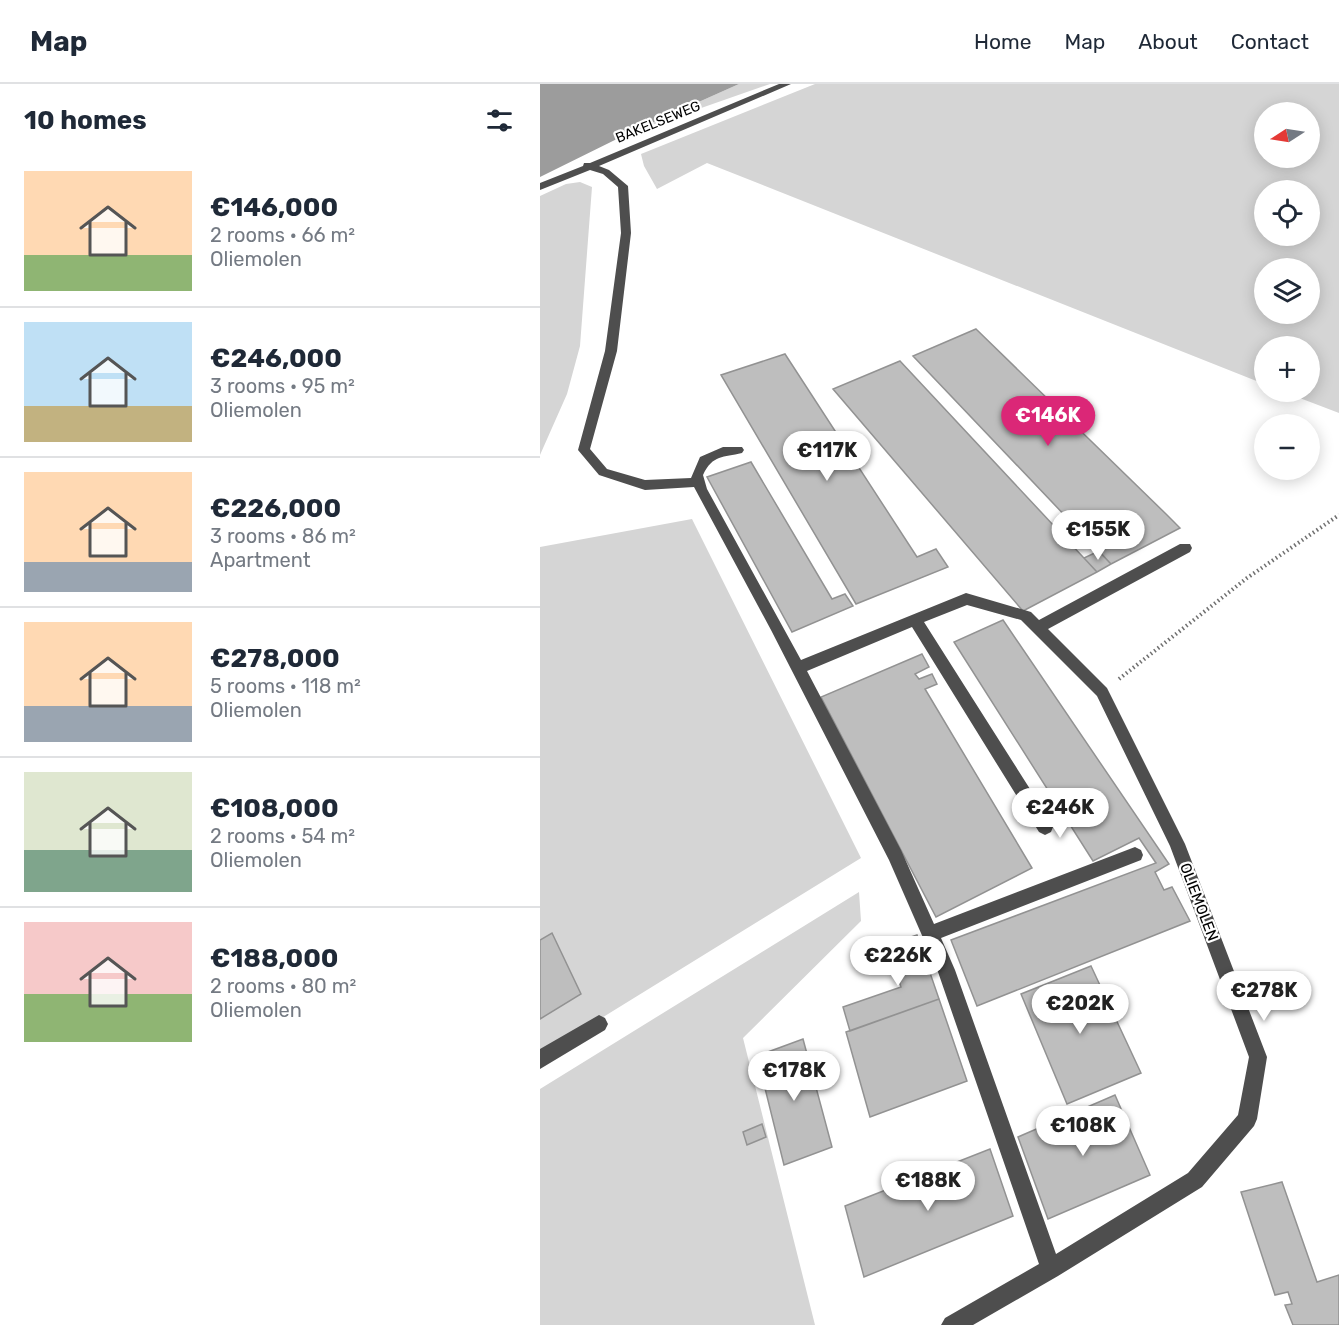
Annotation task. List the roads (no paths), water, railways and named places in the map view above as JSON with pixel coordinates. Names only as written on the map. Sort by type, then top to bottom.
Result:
[{"type":"street","name":"BAKELSEWEG","points":[[540,187],[587,165],[787,84]]},
{"type":"street","points":[[587,165],[606,172],[623,186],[626,233],[611,351],[584,450],[603,472],[645,485],[699,482]]},
{"type":"street","points":[[738,450],[723,451],[704,460],[697,475],[699,482],[895,855],[946,970],[1051,1269]]},
{"type":"street","points":[[798,668],[966,599],[1032,622],[1185,548]]},
{"type":"street","points":[[915,620],[1045,826]]},
{"type":"street","name":"OLIEMOLEN","points":[[952,1325],[1051,1269],[1195,1180],[1247,1119],[1258,1057],[1177,844],[1101,692],[1032,622]]},
{"type":"street","points":[[930,934],[1135,855]]},
{"type":"street","points":[[540,1060],[599,1024]]}]
